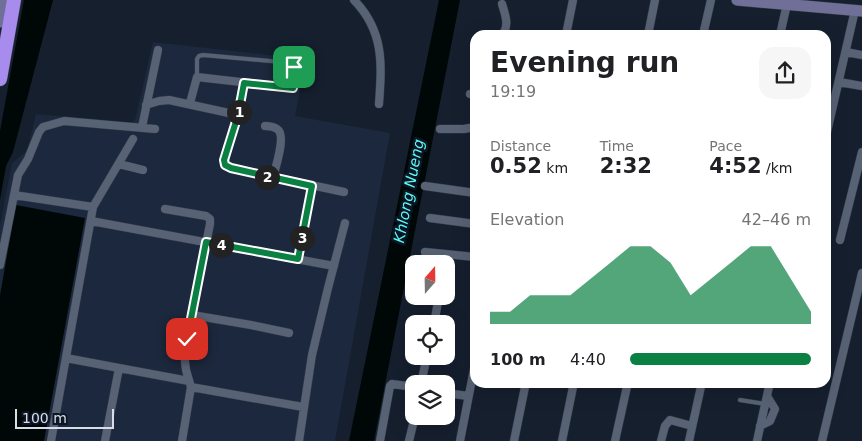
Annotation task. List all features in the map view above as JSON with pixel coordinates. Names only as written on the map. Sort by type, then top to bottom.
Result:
[{"type":"highway","points":[[0,80],[14,0]]},
{"type":"street","points":[[0,22],[4,0]]},
{"type":"street","points":[[354,0],[364,10],[380,48],[379,104]]},
{"type":"street","points":[[567,30],[573,0]]},
{"type":"street","points":[[650,30],[655,0]]},
{"type":"street","points":[[704,30],[711,0]]},
{"type":"street","points":[[737,0],[859,11],[846,52],[831,115]]},
{"type":"street","points":[[502,4],[506,20],[504,30]]},
{"type":"street","points":[[781,30],[787,4]]},
{"type":"street","points":[[142,128],[158,50]]},
{"type":"street","points":[[846,52],[862,55]]},
{"type":"street","points":[[190,103],[197,77],[293,88]]},
{"type":"street","points":[[839,82],[862,86]]},
{"type":"street","points":[[244,83],[238,115],[226,152],[225,165],[273,178],[344,192]]},
{"type":"street","points":[[146,105],[169,100],[190,103],[238,115]]},
{"type":"street","points":[[0,265],[18,175],[43,127],[64,121],[155,129]]},
{"type":"street","points":[[265,126],[276,128],[280,132],[282,139],[273,178]]},
{"type":"street","points":[[440,129],[470,128]]},
{"type":"street","points":[[51,441],[93,207],[133,139]]},
{"type":"street","points":[[840,240],[862,152]]},
{"type":"street","points":[[119,164],[143,170]]},
{"type":"street","points":[[298,259],[312,186]]},
{"type":"street","points":[[425,186],[470,192]]},
{"type":"street","points":[[14,195],[93,207]]},
{"type":"street","points":[[165,209],[206,216],[210,219],[184,353],[190,384],[182,441]]},
{"type":"street","points":[[430,218],[470,223]]},
{"type":"street","points":[[91,221],[334,266]]},
{"type":"street","points":[[299,441],[312,355],[345,223]]},
{"type":"street","points":[[425,252],[470,256]]},
{"type":"street","points":[[822,441],[862,273]]},
{"type":"street","points":[[192,315],[251,324],[289,333]]},
{"type":"street","points":[[66,358],[303,408]]},
{"type":"street","points":[[106,441],[119,368]]},
{"type":"street","points":[[380,441],[390,386],[392,384],[405,386]]},
{"type":"street","points":[[460,441],[470,387]]},
{"type":"street","points":[[514,441],[525,388]]},
{"type":"street","points":[[562,441],[573,388]]},
{"type":"street","points":[[615,441],[627,388]]},
{"type":"street","points":[[688,441],[701,388]]},
{"type":"street","points":[[757,441],[769,388]]},
{"type":"street","points":[[455,394],[468,396]]},
{"type":"street","points":[[760,426],[770,421],[775,409],[767,396]]},
{"type":"street","points":[[661,441],[665,426],[670,420],[692,426]]},
{"type":"street","points":[[409,441],[412,425]]},
{"type":"lane","points":[[197,77],[197,59],[203,54],[292,64],[294,67],[293,88]]},
{"type":"lane","points":[[740,400],[765,404]]},
{"type":"shaded area","points":[[153,42],[306,59],[295,116],[390,133],[335,441],[0,441],[0,225],[12,163],[27,151],[36,114],[131,123],[135,120]]},
{"type":"water","points":[[24,0],[53,0],[13,152],[6,166],[0,200],[0,131]]},
{"type":"water","name":"Khlong Nueng","points":[[439,0],[460,0],[410,255],[405,255],[405,282],[374,441],[349,441]]},
{"type":"water","points":[[16,205],[85,218],[44,441],[0,441],[0,295]]},
{"type":"route","points":[[187,339],[206,242],[298,259],[312,186],[231,168],[225,165],[224,160],[238,115],[244,83],[293,88],[294,67]]}]
